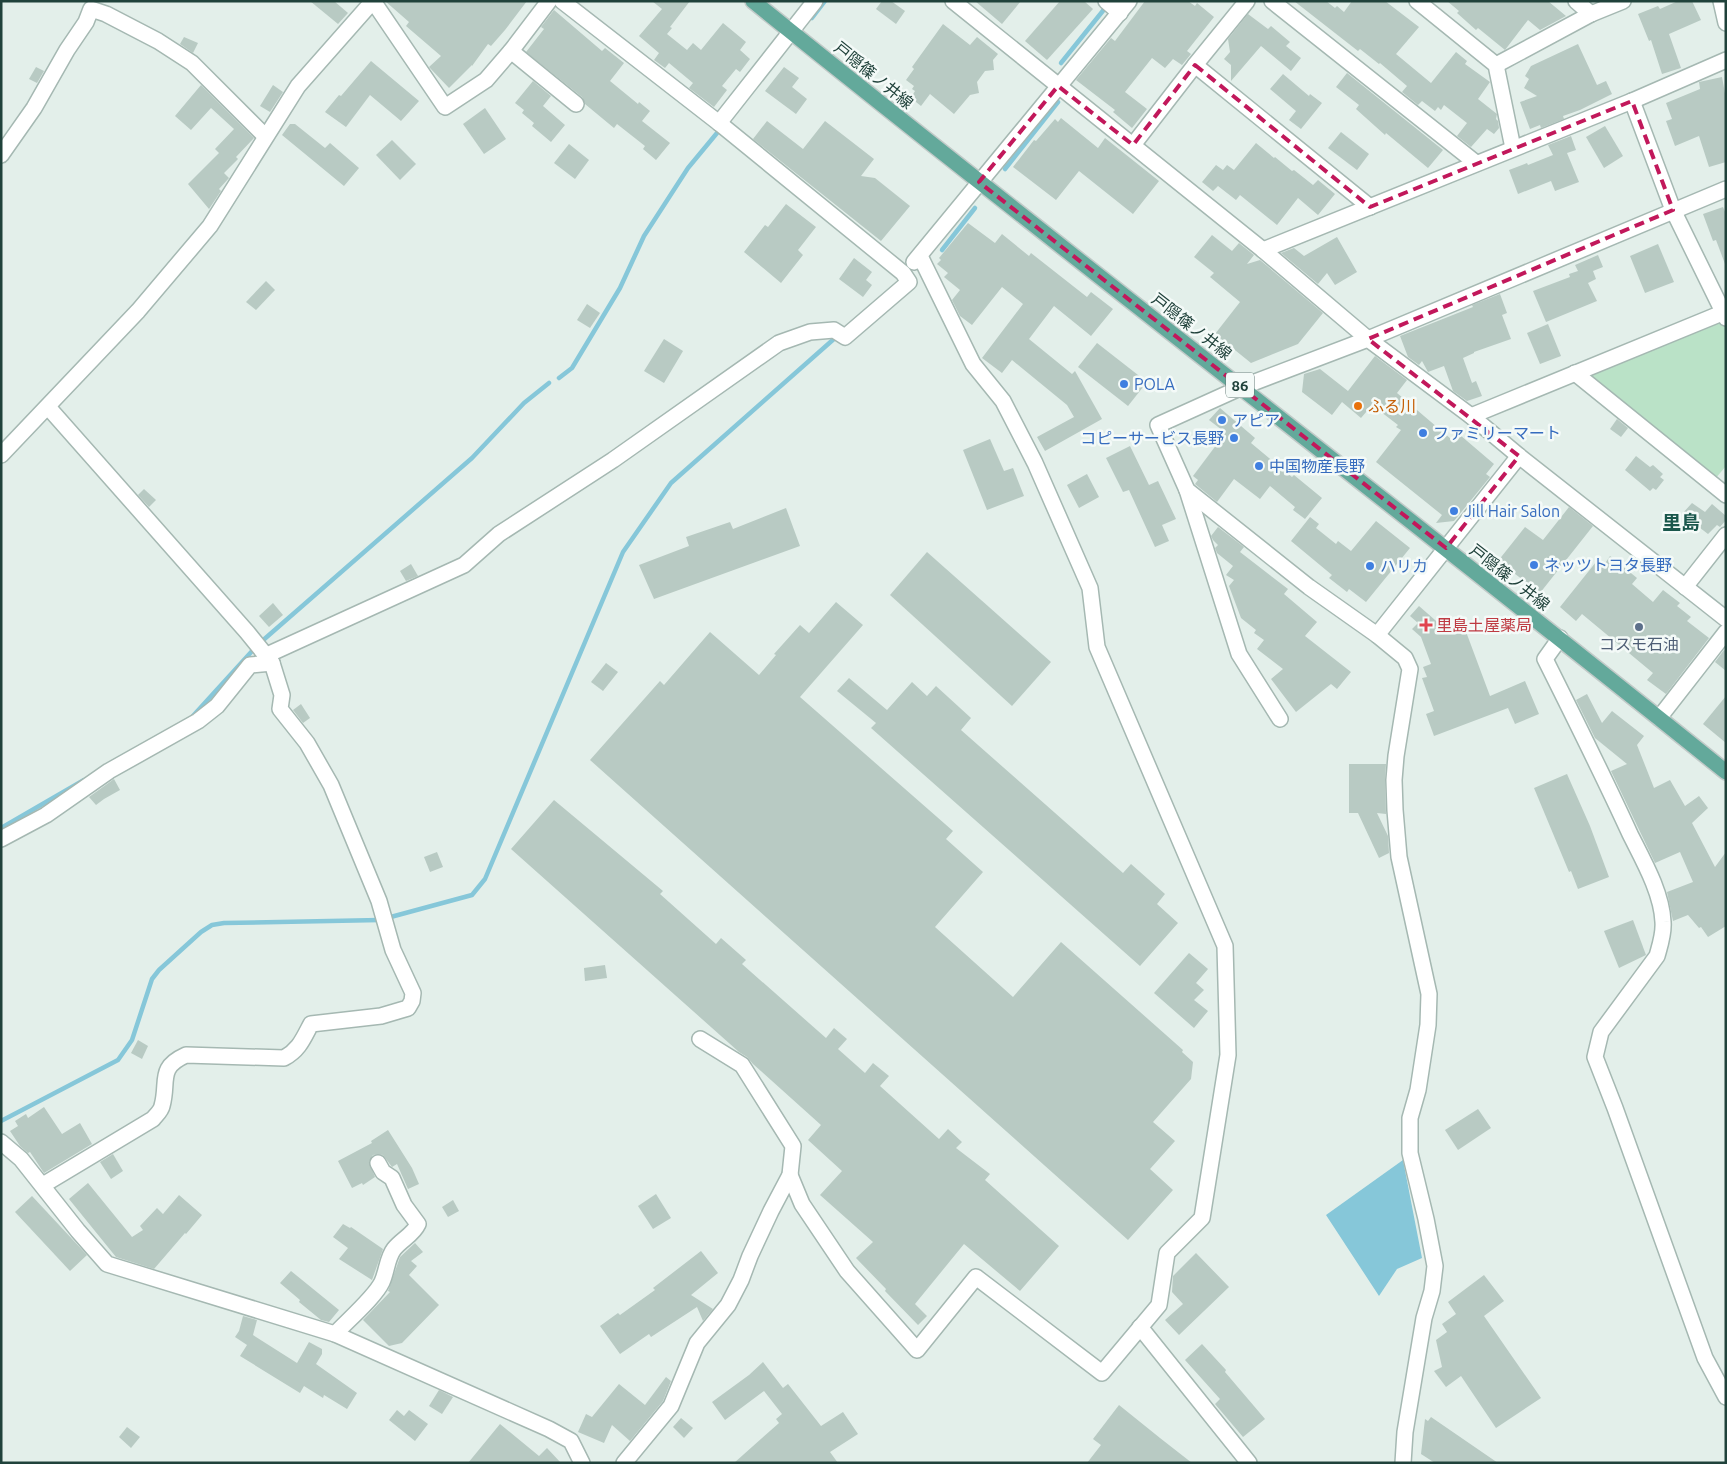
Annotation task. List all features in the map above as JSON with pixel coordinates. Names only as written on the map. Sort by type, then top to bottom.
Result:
[{"type":"main road","name":"戸隠篠ノ井線","points":[[753,1],[979,182],[1560,638],[1726,772]]},
{"type":"street","points":[[1,454],[138,311],[210,226],[298,86],[373,1],[445,107],[486,80],[549,1]]},
{"type":"street","points":[[1,839],[46,815],[109,772],[198,721],[217,706],[250,665],[270,659],[464,564],[499,534],[613,460],[779,343],[810,332],[834,330],[845,337],[909,282],[904,273],[718,123],[562,1]]},
{"type":"street","points":[[718,123],[815,1]]},
{"type":"street","points":[[953,1],[1263,250],[1368,339],[1471,416],[1726,619]]},
{"type":"street","points":[[904,273],[1124,7],[1106,1]]},
{"type":"street","points":[[1133,146],[1195,65],[1248,1]]},
{"type":"street","points":[[1272,1],[1476,163]]},
{"type":"street","points":[[1417,1],[1496,65],[1513,148]]},
{"type":"street","points":[[1576,1],[1591,14]]},
{"type":"street","points":[[1496,65],[1591,14],[1623,1]]},
{"type":"street","points":[[1721,1],[1726,23]]},
{"type":"street","points":[[1,155],[34,108],[67,50],[86,22],[91,9],[106,14],[158,41],[192,63],[265,136]]},
{"type":"street","points":[[511,51],[576,104]]},
{"type":"street","points":[[1263,250],[1632,101],[1726,60]]},
{"type":"street","points":[[1195,65],[1370,207]]},
{"type":"street","points":[[1471,416],[1724,315],[1673,210],[1632,101]]},
{"type":"street","points":[[1280,719],[1239,654],[1187,490],[1158,424],[1242,387],[1368,339],[1726,188]]},
{"type":"street","points":[[790,1175],[802,1204],[847,1271],[917,1350],[976,1277],[1102,1373],[1159,1305],[1167,1252],[1202,1218],[1228,1055],[1225,946],[1097,647],[1090,588],[1035,463],[1003,402],[973,364],[920,256]]},
{"type":"street","points":[[1575,373],[1726,494]]},
{"type":"street","points":[[43,1185],[152,1119],[162,1108],[166,1071],[174,1061],[186,1055],[284,1058],[294,1053],[311,1024],[381,1016],[408,1008],[412,1001],[413,993],[393,950],[379,901],[331,785],[307,743],[280,709],[282,695],[270,659],[48,407]]},
{"type":"street","points":[[1377,636],[1519,456]]},
{"type":"street","points":[[1187,490],[1309,587],[1405,658],[1410,669],[1396,756],[1394,780],[1395,810],[1399,857],[1429,994],[1427,1034],[1418,1090],[1410,1118],[1410,1153],[1435,1266],[1432,1290],[1424,1318],[1405,1432],[1403,1463]]},
{"type":"street","points":[[1685,587],[1726,535]]},
{"type":"street","points":[[1659,718],[1726,632]]},
{"type":"street","points":[[1560,638],[1545,659],[1600,769],[1644,864],[1659,900],[1664,923],[1657,956],[1601,1032],[1594,1057],[1615,1108],[1705,1358],[1726,1397]]},
{"type":"street","points":[[624,1463],[671,1406],[697,1343],[728,1305],[771,1211],[790,1175],[793,1146],[742,1065],[700,1039]]},
{"type":"street","points":[[1,1142],[21,1159],[78,1231],[108,1264],[335,1334],[549,1429],[571,1441],[582,1463]]},
{"type":"street","points":[[335,1334],[375,1292],[382,1282],[393,1249],[407,1236],[414,1233],[418,1224],[404,1205],[392,1178],[383,1172],[378,1163]]},
{"type":"street","points":[[1140,1327],[1249,1463]]},
{"type":"highlighted area","points":[[1195,65],[1370,207],[1632,101],[1673,210],[1368,339],[1519,456],[1446,548],[979,182],[1058,86],[1133,145]]},
{"type":"green space","points":[[1717,322],[1726,327],[1726,466],[1715,479],[1587,377]]},
{"type":"water","points":[[1403,1160],[1422,1258],[1397,1269],[1379,1296],[1326,1215]]},
{"type":"building","points":[[310,1],[334,1],[348,13],[338,24]]},
{"type":"building","points":[[385,1],[527,1],[491,46],[488,44],[472,66],[449,88],[429,67],[441,56],[406,26],[409,22]]},
{"type":"building","points":[[652,1],[690,1],[670,27],[672,28],[667,34],[687,50],[693,43],[701,50],[723,23],[746,42],[740,50],[750,59],[740,72],[736,69],[722,86],[727,90],[714,107],[689,88],[693,83],[669,63],[665,68],[654,60],[659,53],[639,36],[662,9]]},
{"type":"building","points":[[882,1],[891,1],[905,11],[896,24],[876,9]]},
{"type":"building","points":[[975,1],[1021,1],[1002,24]]},
{"type":"building","points":[[1060,1],[1084,1],[1093,9],[1047,60],[1025,41]]},
{"type":"building","points":[[1145,1],[1188,1],[1195,6],[1197,3],[1214,17],[1187,51],[1191,54],[1182,65],[1173,59],[1165,68],[1152,58],[1125,92],[1147,109],[1132,128],[1113,112],[1115,110],[1076,80],[1111,38],[1115,41]]},
{"type":"building","points":[[1294,1],[1326,1],[1344,12],[1352,1],[1385,1],[1419,27],[1396,54],[1431,83],[1456,52],[1467,61],[1465,64],[1490,82],[1478,99],[1497,114],[1496,119],[1499,128],[1494,134],[1487,129],[1471,147],[1457,136],[1467,123],[1444,105],[1441,110],[1438,107],[1435,111],[1422,101],[1418,105],[1402,92],[1407,86],[1380,63],[1360,49],[1358,51]]},
{"type":"building","points":[[1447,1],[1548,1],[1566,16],[1540,30],[1528,20],[1505,50],[1478,28],[1476,30]]},
{"type":"building","points":[[1678,1],[1692,1],[1701,20],[1669,34],[1681,68],[1662,74],[1651,40],[1649,41],[1638,14],[1658,6],[1660,9]]},
{"type":"building","points":[[554,10],[602,51],[605,48],[624,63],[610,81],[638,104],[639,102],[650,111],[642,121],[670,143],[656,160],[643,149],[645,146],[617,124],[614,128],[585,104],[582,97],[526,52],[544,29],[541,27]]},
{"type":"building","points":[[1248,14],[1268,29],[1271,26],[1290,42],[1286,46],[1301,58],[1291,71],[1261,46],[1231,81],[1231,65],[1224,59],[1230,52],[1228,39]]},
{"type":"building","points":[[943,24],[970,45],[977,37],[998,54],[993,60],[994,70],[985,71],[977,82],[979,93],[970,95],[954,114],[930,94],[921,106],[911,98],[915,91],[912,89],[914,86],[906,80],[914,69],[912,67]]},
{"type":"building","points":[[184,37],[198,43],[193,53],[180,44]]},
{"type":"building","points":[[1578,44],[1597,85],[1606,81],[1612,94],[1563,116],[1564,119],[1541,128],[1540,125],[1530,129],[1520,102],[1537,96],[1524,88],[1529,79],[1525,76],[1531,66]]},
{"type":"building","points":[[371,61],[419,101],[401,121],[370,95],[346,127],[325,112]]},
{"type":"building","points":[[36,67],[44,71],[37,83],[29,79]]},
{"type":"building","points":[[784,67],[799,78],[792,87],[807,99],[796,114],[765,91]]},
{"type":"building","points":[[1347,73],[1443,150],[1428,168],[1386,133],[1385,135],[1356,109],[1359,105],[1336,87]]},
{"type":"building","points":[[1283,74],[1309,96],[1310,94],[1322,103],[1301,129],[1289,120],[1296,111],[1270,89]]},
{"type":"building","points":[[1722,77],[1726,99],[1726,162],[1709,167],[1699,136],[1675,146],[1666,121],[1672,119],[1666,103],[1700,89],[1699,82]]},
{"type":"building","points":[[533,81],[551,96],[543,106],[565,125],[551,142],[532,126],[534,123],[522,113],[524,110],[515,103]]},
{"type":"building","points":[[201,85],[254,138],[236,157],[238,159],[224,173],[229,178],[219,189],[221,191],[209,209],[188,184],[219,153],[215,149],[234,129],[211,108],[191,130],[175,116]]},
{"type":"building","points":[[273,85],[283,92],[270,112],[260,106]]},
{"type":"building","points":[[485,108],[506,139],[484,154],[463,124]]},
{"type":"building","points":[[1061,118],[1098,148],[1105,138],[1159,181],[1133,214],[1079,171],[1056,200],[1013,167],[1034,140],[1036,141],[1055,119],[1058,122]]},
{"type":"building","points":[[767,121],[803,149],[825,121],[874,159],[861,176],[875,178],[910,206],[881,241],[753,139]]},
{"type":"building","points":[[290,124],[295,124],[325,148],[330,143],[359,168],[344,186],[282,135]]},
{"type":"building","points":[[1605,126],[1623,156],[1604,168],[1586,137]]},
{"type":"building","points":[[1341,132],[1369,154],[1357,170],[1328,148]]},
{"type":"building","points":[[1571,136],[1576,150],[1567,153],[1579,182],[1555,191],[1551,181],[1518,194],[1509,170],[1553,155],[1548,145]]},
{"type":"building","points":[[392,140],[416,164],[400,180],[376,155]]},
{"type":"building","points":[[1256,143],[1313,185],[1318,180],[1335,194],[1318,215],[1298,198],[1277,225],[1240,195],[1236,200],[1218,186],[1213,191],[1202,182],[1216,165],[1223,170],[1227,165],[1234,170]]},
{"type":"building","points":[[569,144],[589,160],[575,179],[554,163]]},
{"type":"building","points":[[786,204],[816,227],[798,250],[803,255],[781,283],[744,252],[765,225],[768,227]]},
{"type":"building","points":[[1723,207],[1726,214],[1725,264],[1716,240],[1713,241],[1703,214]]},
{"type":"building","points":[[968,223],[995,243],[1002,234],[1029,256],[1031,253],[1087,297],[1091,292],[1113,309],[1091,336],[1054,306],[1029,339],[1072,374],[1075,371],[1102,419],[1045,451],[1037,437],[1074,417],[1067,405],[1012,360],[1002,373],[982,358],[1023,304],[1002,287],[972,325],[960,316],[952,300],[960,290],[944,277],[948,273],[937,264],[941,260],[939,258]]},
{"type":"building","points":[[1212,235],[1232,251],[1239,243],[1254,255],[1247,264],[1260,260],[1323,313],[1298,344],[1251,363],[1215,334],[1240,302],[1210,277],[1214,273],[1194,257]]},
{"type":"building","points":[[1337,237],[1357,272],[1335,285],[1327,273],[1318,284],[1281,253],[1294,248],[1304,256]]},
{"type":"building","points":[[1658,244],[1674,282],[1645,293],[1630,256]]},
{"type":"building","points":[[1598,255],[1603,267],[1593,271],[1596,279],[1588,283],[1597,301],[1546,322],[1533,291],[1570,277],[1569,274],[1578,271],[1575,265]]},
{"type":"building","points":[[854,258],[872,272],[866,280],[872,285],[863,297],[839,279]]},
{"type":"building","points":[[266,281],[275,290],[256,310],[246,302]]},
{"type":"building","points":[[1500,294],[1507,313],[1502,315],[1511,339],[1474,352],[1463,358],[1472,383],[1476,381],[1482,396],[1467,401],[1453,391],[1444,366],[1428,372],[1422,361],[1419,365],[1408,357],[1400,336],[1473,307],[1472,305]]},
{"type":"building","points":[[587,304],[600,313],[590,328],[577,320]]},
{"type":"building","points":[[1548,324],[1561,356],[1540,364],[1527,333]]},
{"type":"building","points":[[664,339],[683,351],[664,383],[644,371]]},
{"type":"building","points":[[1097,343],[1147,382],[1128,406],[1078,367]]},
{"type":"building","points":[[1375,356],[1407,380],[1397,393],[1451,439],[1455,434],[1460,435],[1494,464],[1486,474],[1490,477],[1454,521],[1436,523],[1442,515],[1376,462],[1401,430],[1396,427],[1398,425],[1372,405],[1361,418],[1342,402],[1332,415],[1302,392],[1304,374],[1320,369],[1348,391]]},
{"type":"building","points":[[1220,408],[1255,438],[1251,443],[1292,477],[1294,475],[1322,498],[1305,519],[1293,510],[1295,507],[1270,486],[1260,499],[1234,479],[1217,502],[1195,484],[1198,480],[1193,476],[1217,444],[1213,441],[1222,430],[1209,420]]},
{"type":"building","points":[[1617,419],[1628,428],[1621,437],[1610,429]]},
{"type":"building","points":[[990,439],[1004,471],[1013,468],[1024,496],[987,510],[963,450]]},
{"type":"building","points":[[1130,446],[1149,485],[1158,481],[1176,519],[1162,525],[1169,541],[1155,547],[1129,490],[1123,492],[1106,458]]},
{"type":"building","points":[[1636,456],[1650,467],[1653,465],[1663,474],[1660,477],[1664,480],[1656,490],[1653,488],[1650,491],[1625,470]]},
{"type":"building","points":[[1087,474],[1099,497],[1079,508],[1067,485]]},
{"type":"building","points":[[144,489],[156,500],[149,507],[138,495]]},
{"type":"building","points":[[1692,503],[1705,512],[1712,504],[1726,516],[1726,520],[1720,527],[1717,525],[1708,534],[1682,514]]},
{"type":"building","points":[[1569,507],[1593,526],[1540,593],[1498,561],[1525,527],[1543,540]]},
{"type":"building","points":[[786,508],[800,546],[654,599],[639,565],[689,546],[686,537],[730,522],[733,529]]},
{"type":"building","points":[[1310,517],[1319,524],[1316,528],[1336,544],[1338,541],[1351,551],[1376,521],[1410,548],[1366,602],[1349,589],[1347,592],[1329,578],[1332,575],[1291,541]]},
{"type":"building","points":[[1218,527],[1244,547],[1240,552],[1288,589],[1284,594],[1317,622],[1305,636],[1351,672],[1337,689],[1331,684],[1296,712],[1271,679],[1283,669],[1257,649],[1264,640],[1254,633],[1256,630],[1241,618],[1229,586],[1234,580],[1226,575],[1233,566],[1217,553],[1215,548],[1218,545],[1211,536]]},
{"type":"building","points":[[927,552],[1051,662],[1012,706],[890,595]]},
{"type":"building","points":[[1610,556],[1637,578],[1632,584],[1653,602],[1663,590],[1680,603],[1677,606],[1691,617],[1687,621],[1709,638],[1666,694],[1647,680],[1653,673],[1582,614],[1576,621],[1560,607],[1596,562],[1602,568]]},
{"type":"building","points":[[411,564],[418,576],[406,581],[400,571]]},
{"type":"building","points":[[836,602],[863,625],[800,697],[953,831],[946,839],[983,872],[935,927],[1013,997],[1061,942],[1183,1050],[1182,1052],[1193,1062],[1191,1079],[1153,1122],[1175,1141],[1150,1169],[1173,1190],[1128,1240],[590,760],[660,681],[664,685],[710,632],[759,675],[776,655],[774,654],[800,625],[809,633]]},
{"type":"building","points":[[273,603],[283,615],[269,627],[259,616]]},
{"type":"building","points":[[1419,606],[1451,634],[1465,629],[1490,696],[1525,681],[1539,714],[1515,724],[1508,708],[1434,736],[1426,714],[1434,711],[1422,678],[1427,677],[1423,667],[1431,664],[1421,637],[1412,629],[1418,623],[1410,616]]},
{"type":"building","points":[[1724,650],[1726,651],[1726,671],[1715,662]]},
{"type":"building","points":[[606,663],[618,672],[603,691],[591,682]]},
{"type":"building","points":[[849,678],[887,710],[912,682],[927,696],[936,686],[971,718],[961,730],[1123,873],[1131,864],[1165,894],[1157,904],[1178,923],[1140,966],[871,728],[876,723],[837,691]]},
{"type":"building","points":[[1587,694],[1602,723],[1612,711],[1644,736],[1637,745],[1654,788],[1670,780],[1685,806],[1699,796],[1708,808],[1692,823],[1715,867],[1726,852],[1726,926],[1708,937],[1701,927],[1699,928],[1688,915],[1673,921],[1667,892],[1693,882],[1680,852],[1655,863],[1611,771],[1627,764],[1595,738],[1576,700]]},
{"type":"building","points":[[1726,696],[1726,743],[1703,724]]},
{"type":"building","points":[[301,704],[310,718],[303,723],[293,710]]},
{"type":"building","points":[[1349,764],[1386,764],[1386,814],[1377,813],[1388,836],[1389,853],[1379,858],[1358,813],[1349,813]]},
{"type":"building","points":[[1567,774],[1590,826],[1609,877],[1578,889],[1534,788]]},
{"type":"building","points":[[114,779],[120,790],[96,805],[89,797]]},
{"type":"building","points":[[554,800],[663,891],[660,894],[716,944],[721,938],[746,960],[742,964],[826,1038],[834,1028],[847,1039],[838,1049],[865,1073],[873,1063],[889,1076],[880,1086],[939,1139],[948,1129],[962,1142],[956,1148],[990,1174],[985,1180],[1059,1246],[1020,1291],[964,1244],[915,1304],[927,1316],[918,1325],[885,1291],[886,1289],[856,1258],[873,1242],[820,1195],[842,1171],[808,1140],[821,1125],[747,1057],[739,1052],[511,849]]},
{"type":"building","points":[[437,852],[443,867],[430,872],[424,857]]},
{"type":"building","points":[[1633,920],[1646,955],[1619,968],[1604,931]]},
{"type":"building","points":[[1189,953],[1208,969],[1196,983],[1204,990],[1194,1000],[1208,1011],[1194,1028],[1154,993]]},
{"type":"building","points":[[605,965],[607,978],[585,981],[584,968]]},
{"type":"building","points":[[138,1040],[148,1046],[142,1059],[131,1053]]},
{"type":"building","points":[[44,1107],[62,1134],[80,1123],[92,1144],[44,1173],[30,1152],[28,1153],[20,1146],[10,1131],[18,1126],[15,1121],[26,1114],[28,1118]]},
{"type":"building","points":[[1478,1109],[1491,1128],[1458,1150],[1445,1130]]},
{"type":"building","points":[[388,1130],[412,1168],[419,1184],[408,1189],[397,1164],[392,1167],[383,1155],[378,1154],[373,1155],[369,1162],[375,1177],[363,1185],[362,1183],[352,1188],[338,1161],[372,1143],[371,1141]]},
{"type":"building","points":[[113,1154],[123,1171],[111,1179],[100,1162]]},
{"type":"building","points":[[88,1183],[132,1237],[143,1230],[140,1226],[157,1208],[163,1214],[179,1195],[202,1215],[154,1269],[116,1257],[69,1199]]},
{"type":"building","points":[[656,1194],[671,1218],[653,1229],[638,1206]]},
{"type":"building","points":[[32,1196],[87,1255],[70,1271],[15,1212]]},
{"type":"building","points":[[453,1200],[459,1211],[448,1217],[442,1207]]},
{"type":"building","points":[[343,1224],[351,1227],[383,1249],[372,1280],[339,1259],[348,1248],[333,1237]]},
{"type":"building","points":[[415,1243],[423,1252],[411,1261],[417,1266],[409,1275],[439,1305],[402,1343],[389,1346],[363,1320],[390,1292],[388,1291],[400,1257]]},
{"type":"building","points":[[701,1251],[718,1273],[691,1295],[713,1309],[703,1321],[697,1307],[651,1337],[649,1334],[620,1354],[600,1326],[618,1313],[620,1315],[655,1290],[653,1288]]},
{"type":"building","points":[[1196,1253],[1229,1287],[1179,1335],[1165,1320],[1183,1304],[1172,1292],[1173,1276]]},
{"type":"building","points":[[291,1271],[339,1310],[329,1322],[321,1320],[280,1283]]},
{"type":"building","points":[[1484,1275],[1504,1301],[1484,1316],[1541,1398],[1496,1428],[1461,1376],[1446,1387],[1434,1371],[1442,1367],[1436,1340],[1447,1332],[1442,1324],[1456,1314],[1448,1302]]},
{"type":"building","points":[[243,1316],[257,1320],[253,1335],[297,1363],[309,1342],[322,1349],[322,1354],[316,1364],[357,1393],[347,1409],[324,1395],[323,1398],[304,1386],[300,1393],[240,1356],[247,1345],[235,1337],[239,1331]]},
{"type":"building","points":[[1202,1344],[1226,1370],[1225,1372],[1265,1419],[1243,1437],[1215,1404],[1220,1399],[1185,1360]]},
{"type":"building","points":[[763,1362],[783,1388],[788,1384],[821,1426],[843,1412],[858,1434],[830,1452],[838,1463],[734,1463],[779,1423],[776,1419],[782,1414],[764,1391],[725,1420],[712,1402],[749,1375]]},
{"type":"building","points":[[666,1377],[671,1381],[663,1401],[630,1441],[612,1425],[604,1443],[578,1432],[586,1414],[592,1417],[619,1384],[645,1405]]},
{"type":"building","points":[[439,1390],[453,1397],[442,1414],[429,1406]]},
{"type":"building","points":[[1119,1405],[1192,1463],[1087,1463],[1101,1445],[1093,1439]]},
{"type":"building","points":[[397,1410],[404,1416],[409,1410],[428,1424],[415,1441],[389,1420]]},
{"type":"building","points":[[1431,1417],[1498,1463],[1435,1463],[1421,1454],[1425,1419],[1428,1421]]},
{"type":"building","points":[[681,1418],[693,1428],[684,1438],[673,1427]]},
{"type":"building","points":[[500,1424],[539,1456],[547,1448],[561,1463],[468,1463]]},
{"type":"building","points":[[127,1427],[140,1437],[131,1448],[119,1437]]},
{"type":"waterway","points":[[812,18],[825,1]]},
{"type":"waterway","points":[[1061,63],[1106,7]]},
{"type":"waterway","points":[[1005,169],[1058,102]]},
{"type":"waterway","points":[[559,378],[572,368],[620,288],[644,236],[688,168],[717,133]]},
{"type":"waterway","points":[[942,250],[975,208]]},
{"type":"waterway","points":[[387,918],[472,895],[485,879],[623,552],[671,483],[835,338]]},
{"type":"waterway","points":[[261,642],[472,458],[524,403],[549,383]]},
{"type":"waterway","points":[[192,717],[253,650]]},
{"type":"waterway","points":[[1,828],[84,780]]},
{"type":"waterway","points":[[1,1121],[118,1060],[132,1040],[152,979],[159,970],[201,932],[212,925],[224,923],[380,920]]},
{"type":"place","name":"POLA","points":[[1124,384]]},
{"type":"place","name":"ふる川","points":[[1358,406]]},
{"type":"place","name":"アピア","points":[[1222,420]]},
{"type":"place","name":"ファミリーマート","points":[[1423,433]]},
{"type":"place","name":"コピーサービス長野","points":[[1234,438]]},
{"type":"place","name":"中国物産長野","points":[[1259,466]]},
{"type":"place","name":"Jill Hair Salon","points":[[1454,511]]},
{"type":"place","name":"ネッツトヨタ長野","points":[[1534,565]]},
{"type":"place","name":"ハリカ","points":[[1370,566]]},
{"type":"place","name":"里島土屋薬局","points":[[1426,625]]},
{"type":"place","name":"コスモ石油","points":[[1639,627]]},
{"type":"district","name":"里島","points":[[1681,522]]}]
